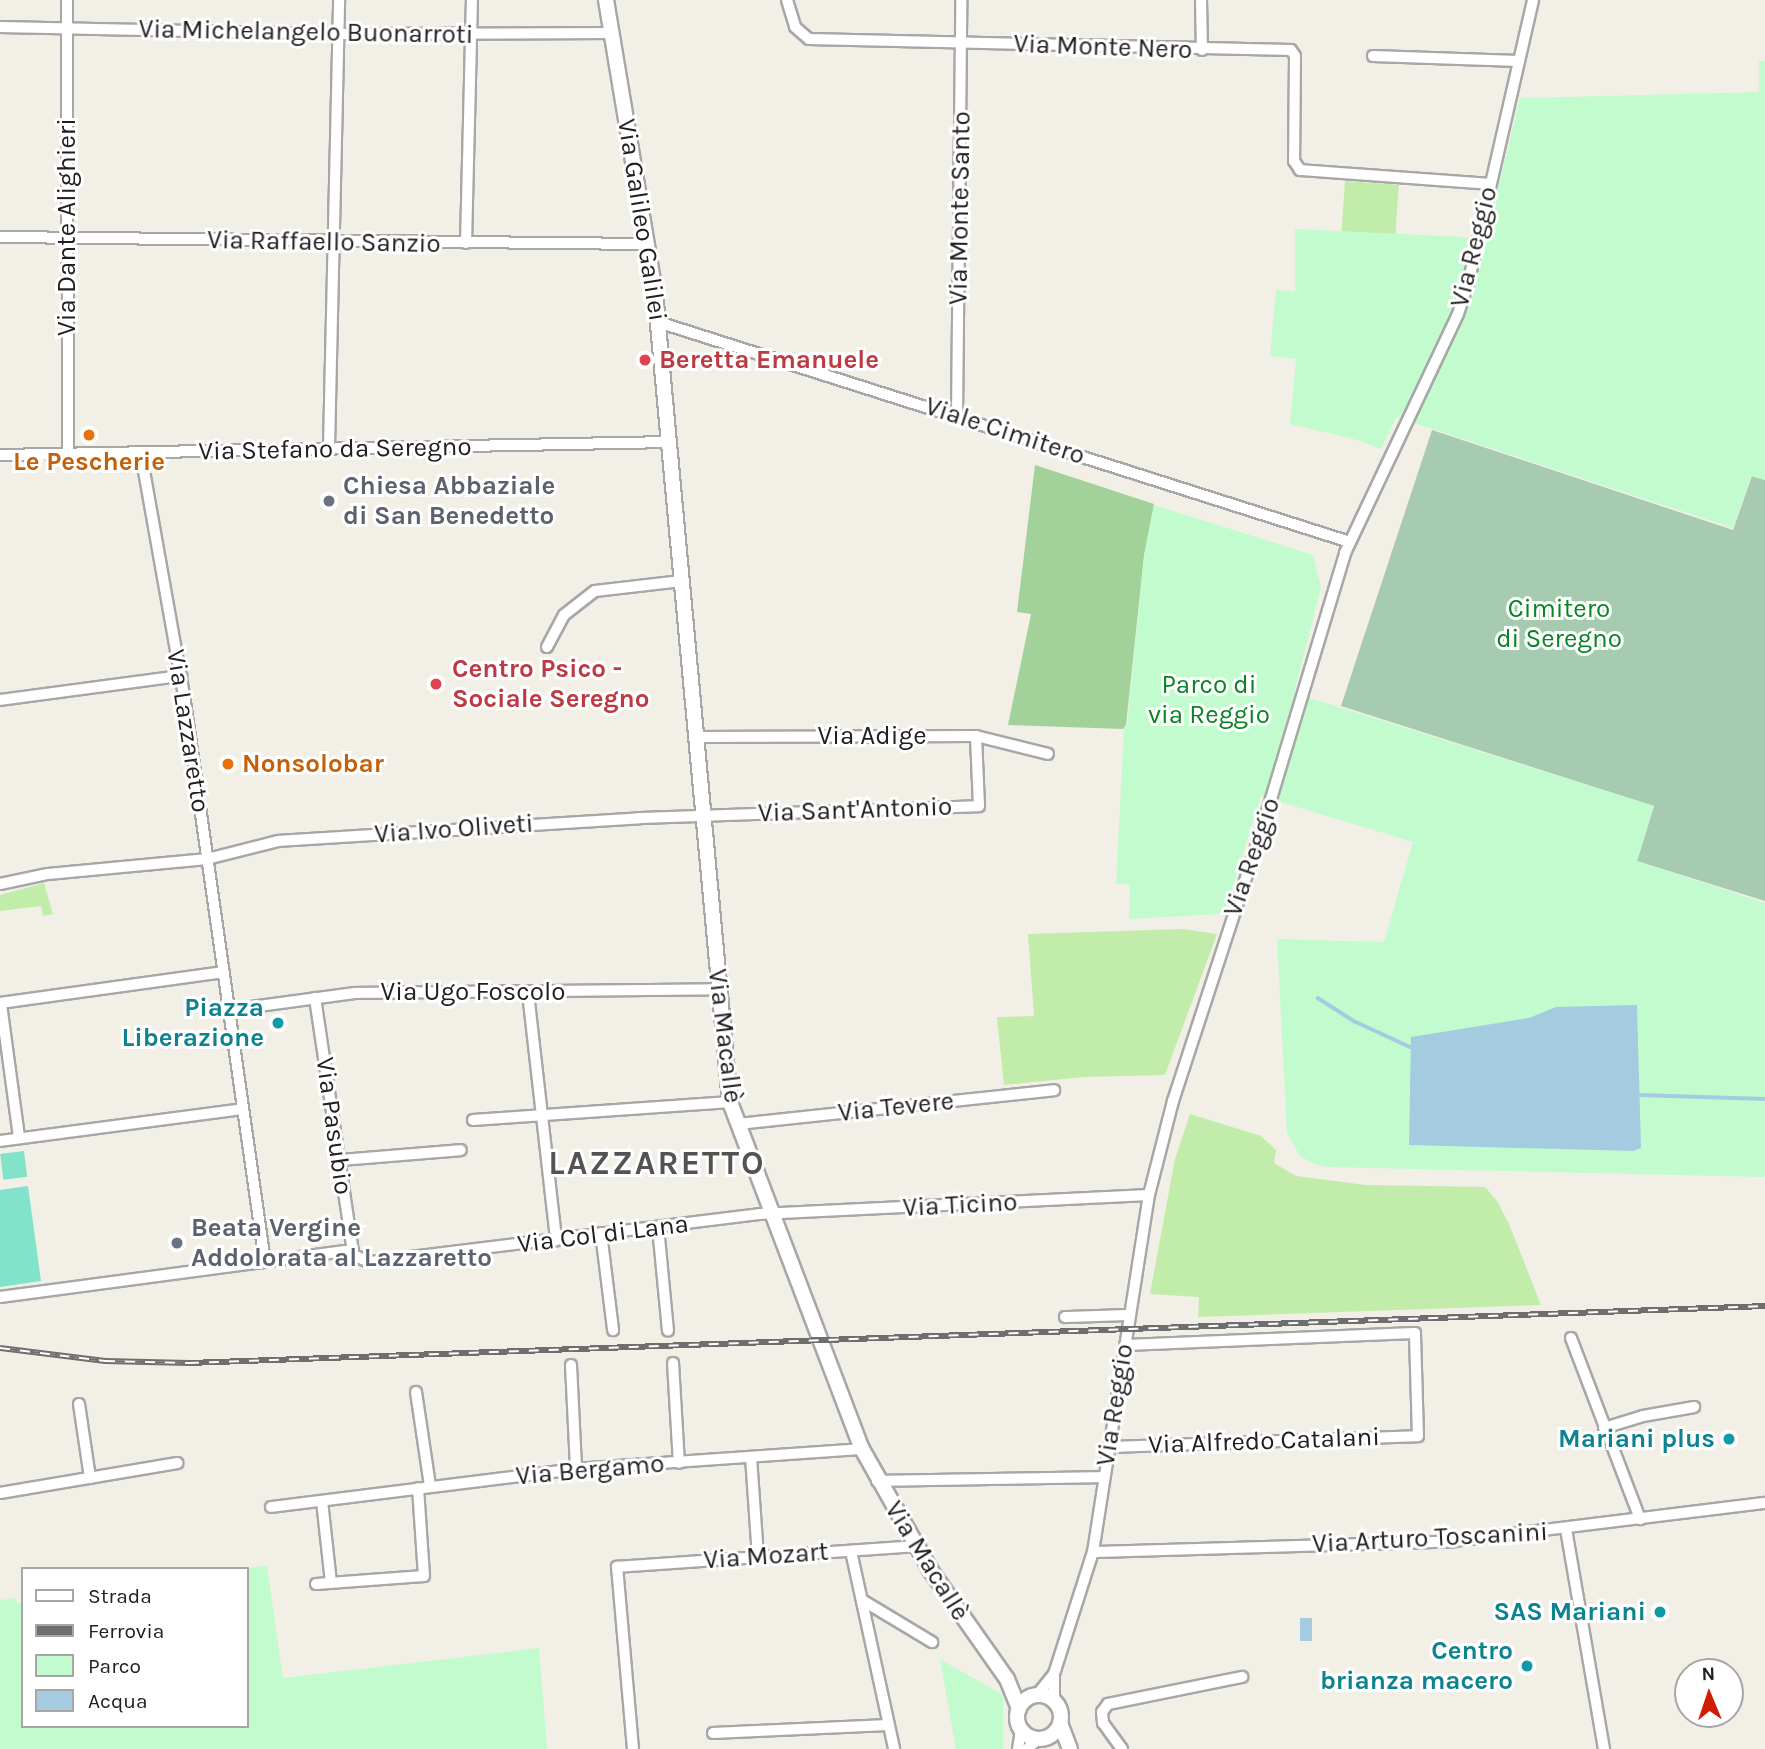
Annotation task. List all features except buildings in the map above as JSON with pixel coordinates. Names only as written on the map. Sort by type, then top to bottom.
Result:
[{"type":"street","name":"Via Dante Alighieri","points":[[67,0],[68,453]]},
{"type":"street","points":[[329,447],[339,0]]},
{"type":"street","points":[[466,243],[472,0]]},
{"type":"street","name":"Via Galileo Galilei","points":[[606,0],[648,244],[669,442]]},
{"type":"street","name":"Via Monte Nero","points":[[786,0],[795,27],[809,39],[1290,50],[1295,56],[1294,161],[1300,170],[1489,184]]},
{"type":"street","name":"Via Monte Santo","points":[[957,416],[961,0]]},
{"type":"street","points":[[1201,0],[1202,50]]},
{"type":"street","name":"Via Reggio","points":[[1054,1701],[1054,1674],[1093,1552],[1149,1195],[1178,1083],[1261,832],[1350,542],[1458,314],[1468,284],[1533,0]]},
{"type":"street","name":"Via Michelangelo Buonarroti","points":[[0,26],[337,34],[612,33]]},
{"type":"street","points":[[1373,56],[1519,61]]},
{"type":"street","name":"Via Raffaello Sanzio","points":[[0,237],[648,244]]},
{"type":"street","name":"Viale Cimitero","points":[[658,323],[1350,542]]},
{"type":"street","name":"Via Stefano da Seregno","points":[[0,455],[669,442]]},
{"type":"street","name":"Via Macallè","points":[[669,442],[717,989],[730,1102],[862,1449],[877,1481],[979,1644],[1007,1679],[1019,1709]]},
{"type":"street","name":"Via Lazzaretto","points":[[141,454],[181,676],[229,1010]]},
{"type":"street","points":[[547,647],[564,615],[595,591],[681,580]]},
{"type":"street","points":[[0,700],[181,676]]},
{"type":"street","name":"Via Adige","points":[[694,737],[976,736],[1048,754]]},
{"type":"street","name":"Via Sant'Antonio","points":[[703,814],[979,806],[976,736]]},
{"type":"street","name":"Via Ivo Oliveti","points":[[0,884],[48,874],[207,859],[278,841],[703,814]]},
{"type":"street","points":[[19,1139],[0,1004],[224,972]]},
{"type":"street","name":"Via Ugo Foscolo","points":[[229,1010],[355,993],[717,989]]},
{"type":"street","points":[[527,993],[556,1240]]},
{"type":"street","name":"Via Pasubio","points":[[315,998],[353,1253]]},
{"type":"street","points":[[229,1010],[265,1262]]},
{"type":"street","name":"Via Tevere","points":[[738,1124],[1054,1090]]},
{"type":"street","points":[[473,1120],[730,1102]]},
{"type":"street","points":[[0,1141],[243,1109]]},
{"type":"street","points":[[340,1160],[461,1150]]},
{"type":"street","name":"Via Ticino","points":[[772,1214],[1149,1195]]},
{"type":"street","name":"Via Col di Lana","points":[[0,1297],[345,1251],[369,1262],[772,1214]]},
{"type":"street","points":[[658,1227],[668,1331]]},
{"type":"street","points":[[601,1233],[613,1330]]},
{"type":"street","points":[[1065,1317],[1130,1315]]},
{"type":"street","name":"Via Alfredo Catalani","points":[[1109,1447],[1418,1436],[1415,1333],[1125,1345]]},
{"type":"street","points":[[1571,1338],[1640,1519]]},
{"type":"street","points":[[673,1363],[679,1463]]},
{"type":"street","points":[[570,1365],[576,1469]]},
{"type":"street","points":[[316,1584],[424,1576],[424,1487],[416,1392]]},
{"type":"street","points":[[79,1404],[90,1478]]},
{"type":"street","points":[[1604,1428],[1643,1416],[1694,1407]]},
{"type":"street","name":"Via Bergamo","points":[[271,1507],[576,1469],[862,1449]]},
{"type":"street","points":[[751,1457],[758,1557]]},
{"type":"street","points":[[0,1493],[177,1463]]},
{"type":"street","points":[[877,1481],[1104,1477]]},
{"type":"street","points":[[321,1501],[331,1583]]},
{"type":"street","name":"Via Arturo Toscanini","points":[[1093,1552],[1454,1541],[1765,1503]]},
{"type":"street","points":[[1566,1529],[1604,1749]]},
{"type":"street","name":"Via Mozart","points":[[633,1749],[617,1567],[916,1546]]},
{"type":"street","points":[[851,1551],[894,1749]]},
{"type":"street","points":[[862,1600],[932,1642]]},
{"type":"street","name":"Via Reggio","points":[[1035,1695],[1054,1674]]},
{"type":"street","points":[[1122,1749],[1103,1723],[1102,1712],[1108,1704],[1241,1677]]},
{"type":"street","name":"Via Macallè","points":[[1007,1679],[1035,1695]]},
{"type":"street","points":[[1018,1749],[1021,1728],[1019,1709],[1035,1695],[1054,1701],[1060,1709],[1060,1723],[1068,1747],[1037,1742],[1021,1728]]},
{"type":"street","points":[[1037,1742],[1055,1732],[1060,1723]]},
{"type":"street","points":[[713,1733],[888,1725]]},
{"type":"green space","points":[[1759,61],[1765,61],[1765,480],[1751,476],[1733,528],[1396,417],[1381,449],[1357,440],[1290,424],[1296,359],[1270,356],[1276,290],[1295,291],[1295,229],[1486,238],[1520,98],[1759,92]]},
{"type":"green space","points":[[1345,181],[1399,185],[1395,236],[1341,232]]},
{"type":"green space","name":"Cimitero di Seregno","points":[[1432,430],[1733,530],[1752,476],[1765,480],[1765,901],[1637,861],[1654,806],[1341,706]]},
{"type":"green space","points":[[1035,465],[1154,504],[1144,556],[1126,725],[1123,729],[1008,725],[1031,614],[1017,612]]},
{"type":"green space","name":"Parco di via Reggio","points":[[1154,505],[1313,555],[1321,588],[1294,693],[1654,806],[1637,861],[1765,903],[1765,1177],[1329,1167],[1314,1164],[1300,1156],[1287,1133],[1277,939],[1384,942],[1413,842],[1261,796],[1224,914],[1129,919],[1130,884],[1116,884],[1124,729],[1127,725],[1144,556]]},
{"type":"green space","points":[[44,883],[53,914],[43,916],[41,906],[0,911],[0,895]]},
{"type":"green space","points":[[1183,929],[1217,934],[1165,1075],[1084,1077],[1004,1085],[997,1017],[1034,1016],[1028,934]]},
{"type":"green space","points":[[1190,1114],[1261,1136],[1276,1150],[1274,1163],[1296,1176],[1366,1185],[1485,1187],[1497,1201],[1509,1224],[1541,1305],[1198,1317],[1199,1297],[1150,1294],[1175,1159]]},
{"type":"green space","points":[[24,1151],[27,1177],[3,1180],[0,1154]]},
{"type":"green space","points":[[28,1186],[41,1281],[0,1287],[0,1190]]},
{"type":"green space","points":[[267,1565],[283,1678],[539,1648],[547,1749],[0,1749],[0,1600],[16,1598],[17,1603],[21,1602],[21,1728],[248,1728],[248,1568]]},
{"type":"green space","points":[[940,1659],[1003,1695],[1003,1749],[956,1749]]},
{"type":"water","points":[[1637,1005],[1641,1148],[1633,1151],[1409,1145],[1411,1037],[1529,1018],[1556,1007]]},
{"type":"water","points":[[1300,1618],[1312,1618],[1312,1641],[1300,1641]]},
{"type":"waterway","points":[[1318,998],[1354,1021],[1410,1047]]},
{"type":"waterway","points":[[1640,1095],[1765,1099]]},
{"type":"railway","points":[[0,1348],[105,1361],[189,1363],[1765,1306]]},
{"type":"place","name":"Beretta Emanuele","points":[[645,360]]},
{"type":"place","name":"Le Pescherie","points":[[89,435]]},
{"type":"place","name":"Chiesa Abbaziale di San Benedetto","points":[[329,501]]},
{"type":"place","name":"Centro Psico - Sociale Seregno","points":[[436,684]]},
{"type":"place","name":"Nonsolobar","points":[[228,764]]},
{"type":"place","name":"Piazza Liberazione","points":[[278,1023]]},
{"type":"place","name":"Beata Vergine Addolorata al Lazzaretto","points":[[177,1243]]},
{"type":"place","name":"Mariani plus","points":[[1729,1439]]},
{"type":"place","name":"SAS Mariani","points":[[1660,1612]]},
{"type":"place","name":"Centro brianza macero","points":[[1527,1666]]},
{"type":"district","name":"LAZZARETTO","points":[[657,1164]]}]
